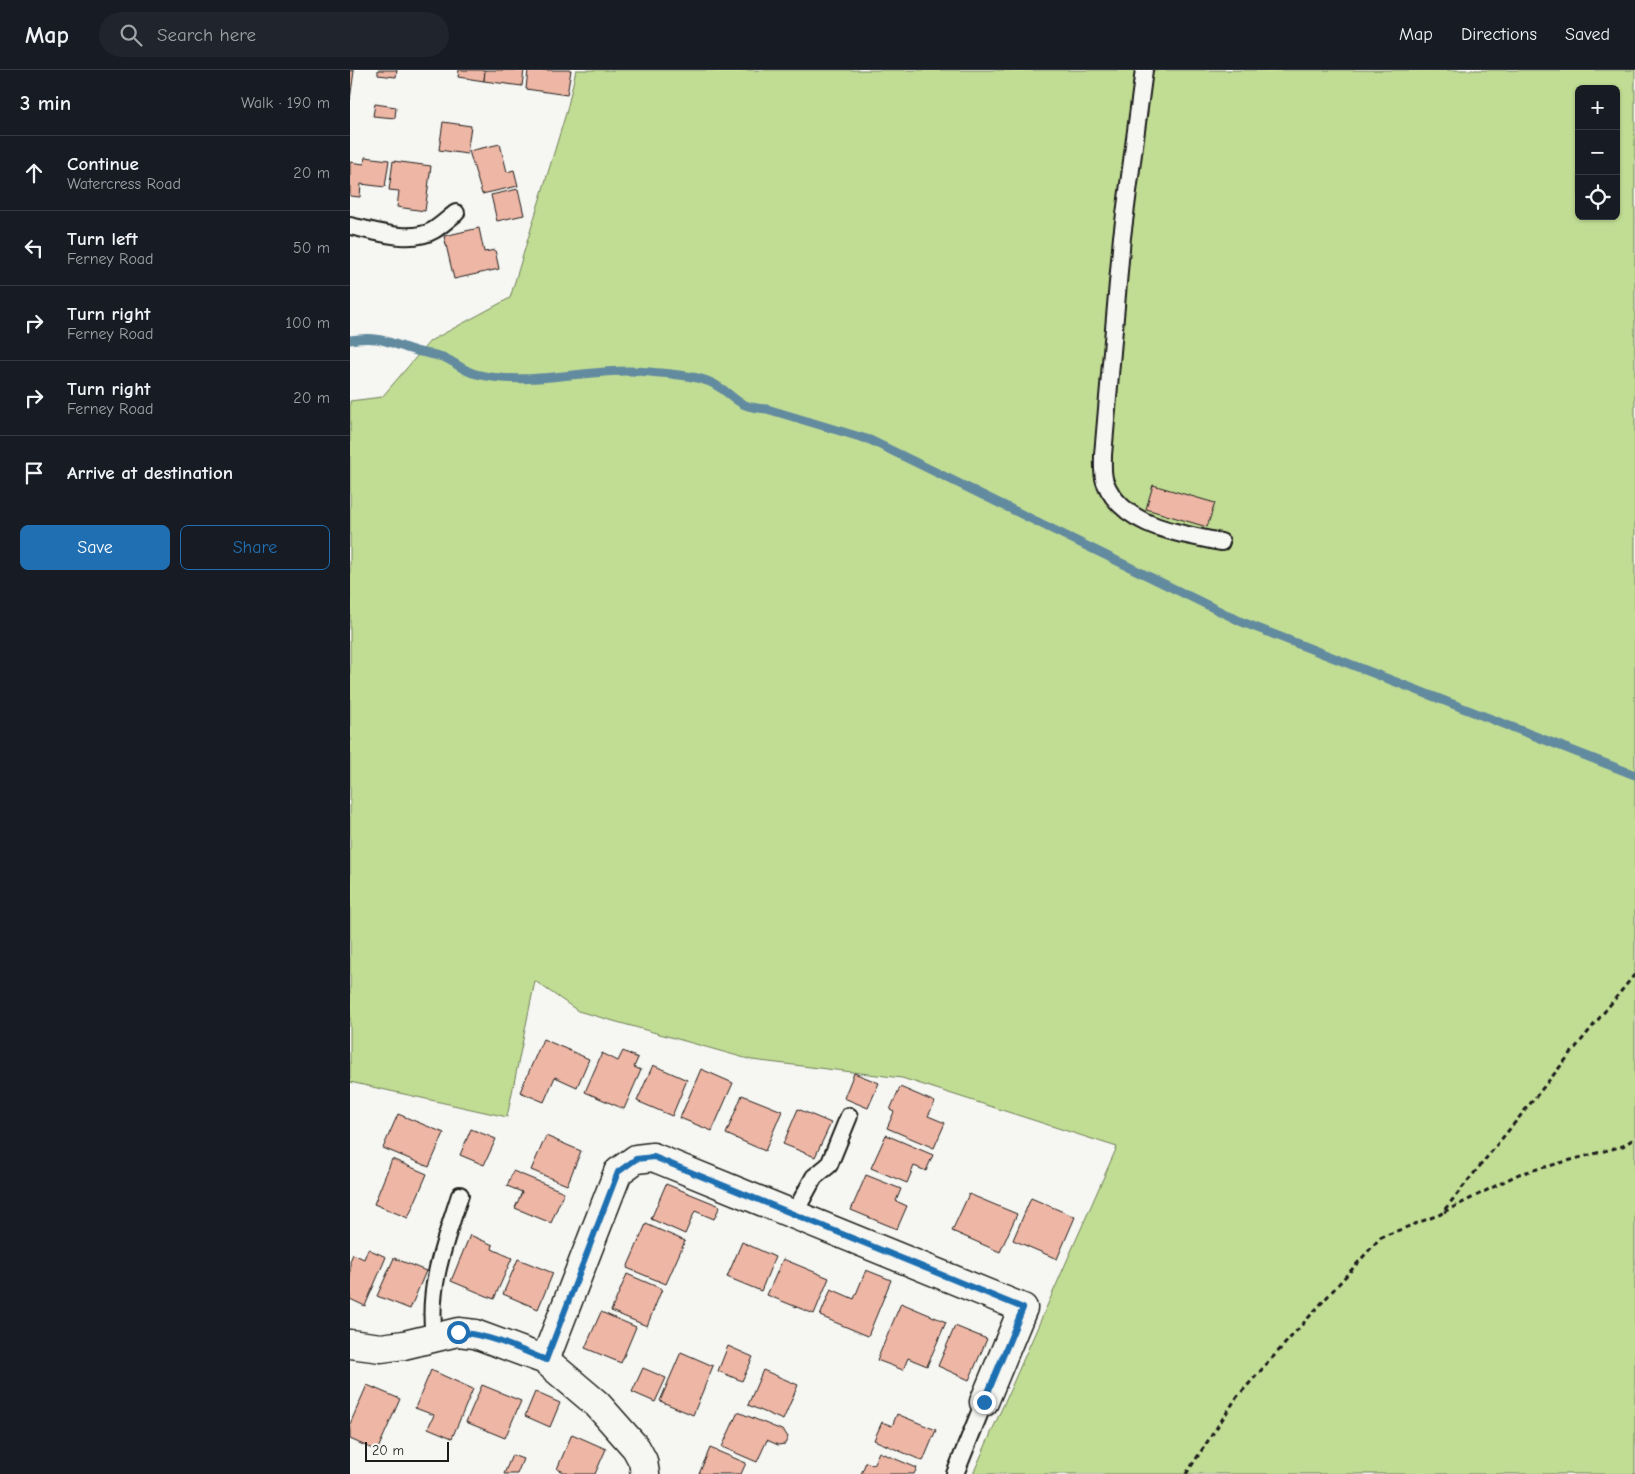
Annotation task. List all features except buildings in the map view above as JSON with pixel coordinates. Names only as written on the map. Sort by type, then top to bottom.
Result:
[{"type":"street","points":[[546,1360],[618,1172],[627,1163],[645,1158],[663,1160],[1023,1308],[984,1402]]},
{"type":"street","points":[[350,1344],[381,1348],[404,1345],[434,1336],[458,1332],[475,1334],[546,1360],[584,1391],[636,1448],[643,1461],[645,1474]]},
{"type":"lane","points":[[1144,70],[1122,237],[1102,455],[1105,480],[1115,499],[1133,515],[1163,529],[1221,542]]},
{"type":"lane","points":[[350,226],[405,235],[419,235],[434,231],[456,213]]},
{"type":"lane","points":[[794,1214],[814,1177],[829,1165],[849,1116]]},
{"type":"lane","points":[[434,1336],[431,1316],[435,1274],[460,1195]]},
{"type":"lane","points":[[955,1474],[984,1402]]},
{"type":"path","points":[[1442,1214],[1635,974]]},
{"type":"path","points":[[1186,1474],[1237,1397],[1381,1238],[1442,1214],[1519,1174],[1624,1146],[1635,1138]]},
{"type":"green space","points":[[576,70],[1635,70],[1635,1474],[973,1474],[1117,1147],[902,1078],[752,1060],[578,1011],[535,981],[507,1117],[350,1082],[350,401],[382,397],[430,341],[510,298],[567,110]]},
{"type":"waterway","points":[[350,340],[377,339],[442,357],[472,373],[497,378],[541,378],[628,371],[683,375],[707,381],[722,389],[742,404],[767,409],[870,440],[1242,622],[1635,775]]},
{"type":"route","points":[[458,1332],[493,1339],[546,1360],[618,1172],[627,1163],[636,1159],[654,1157],[1023,1308],[984,1402]]}]
